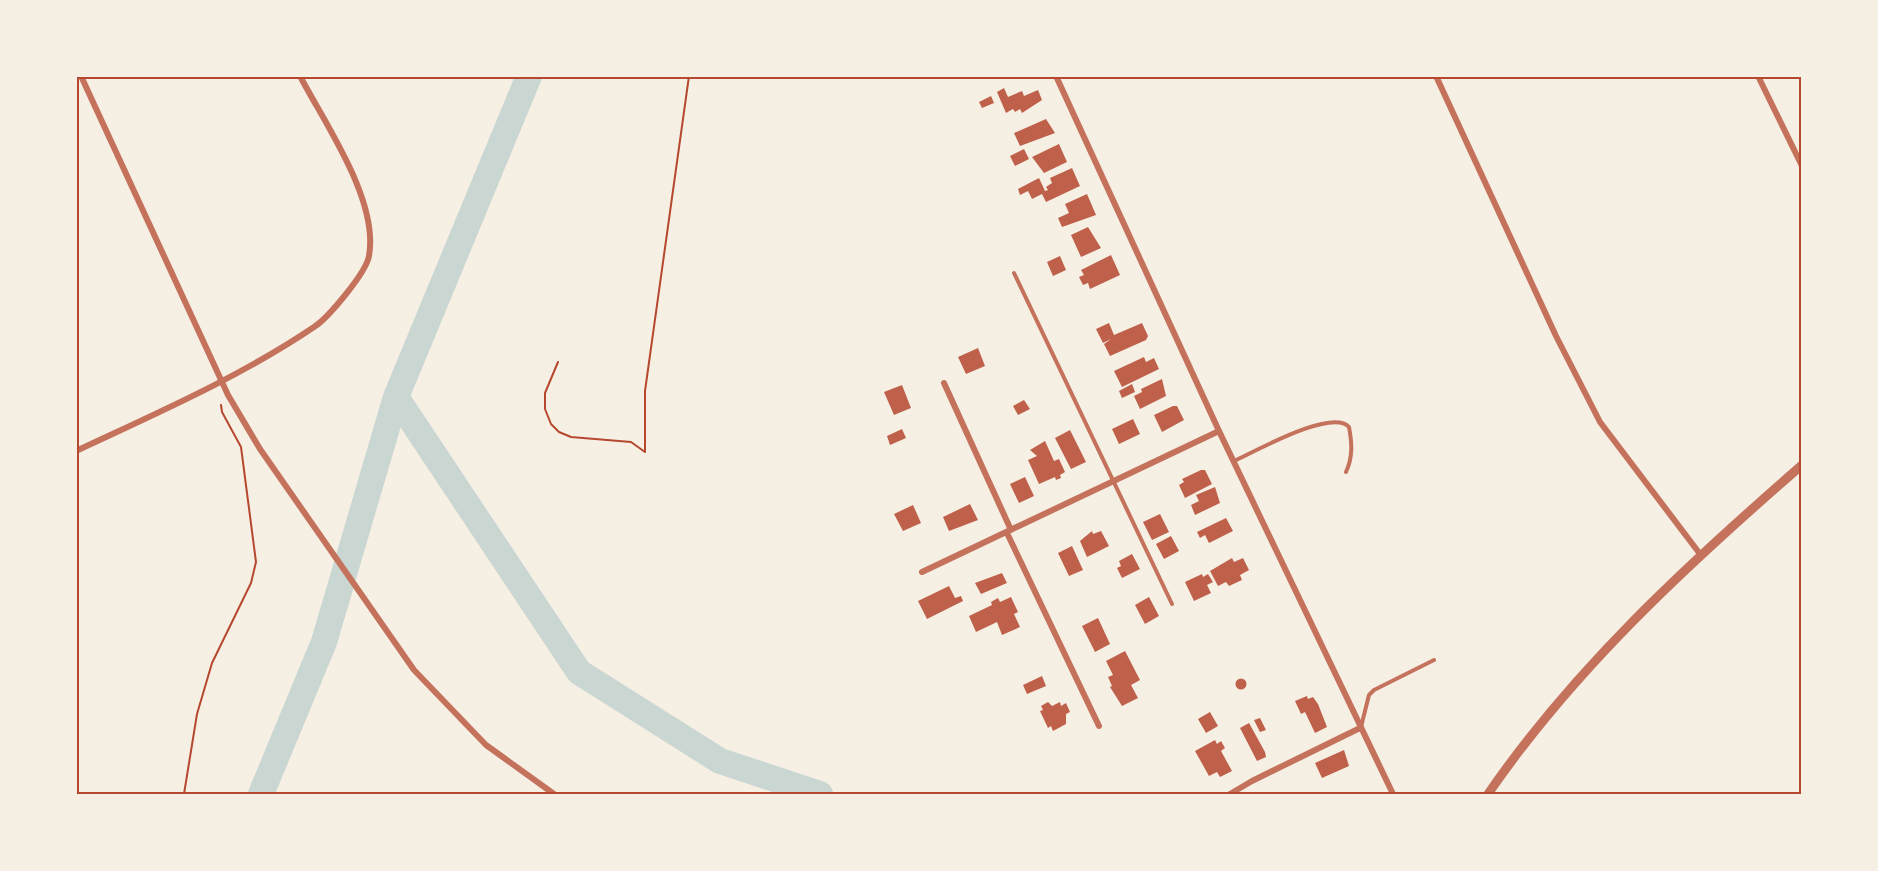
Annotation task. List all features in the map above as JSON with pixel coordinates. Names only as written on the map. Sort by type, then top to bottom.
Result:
[{"type":"street","points":[[81,76],[228,395],[244,425],[414,670],[463,723],[514,768],[554,795]]},
{"type":"street","points":[[76,451],[222,382],[316,326],[358,279],[369,257],[364,204],[300,76]]},
{"type":"street","points":[[1056,76],[1219,431],[1394,795]]},
{"type":"street","points":[[1436,76],[1556,336],[1600,422],[1700,554]]},
{"type":"street","points":[[1758,76],[1802,166]]},
{"type":"street","points":[[944,383],[1009,531],[1100,726]]},
{"type":"street","points":[[922,572],[1219,431]]},
{"type":"street","points":[[1488,795],[1571,688],[1700,554],[1802,465]]},
{"type":"street","points":[[1230,795],[1252,781],[1360,728]]},
{"type":"lane","points":[[1014,273],[1172,604]]},
{"type":"lane","points":[[1234,461],[1308,428],[1327,421],[1341,421],[1349,428],[1351,436],[1352,456],[1346,472]]},
{"type":"lane","points":[[1360,728],[1369,695],[1374,690],[1434,660]]},
{"type":"path","points":[[558,362],[545,393],[545,409],[551,424],[559,432],[571,436],[631,442],[645,452],[645,391],[689,76]]},
{"type":"path","points":[[184,795],[197,714],[212,663],[251,583],[256,562],[241,447],[222,411],[221,402],[228,395]]},
{"type":"building","points":[[1004,88],[1008,97],[1022,91],[1024,96],[1038,90],[1042,100],[1022,113],[1020,109],[1015,112],[1013,109],[1006,113],[997,92]]},
{"type":"building","points":[[991,96],[994,103],[982,108],[979,102]]},
{"type":"building","points":[[1046,119],[1055,133],[1020,146],[1014,133]]},
{"type":"building","points":[[1059,144],[1067,162],[1044,173],[1032,157]]},
{"type":"building","points":[[1024,149],[1029,159],[1015,166],[1010,156]]},
{"type":"building","points":[[1072,168],[1080,186],[1046,202],[1042,194],[1032,199],[1028,191],[1020,195],[1018,189],[1039,178],[1045,191],[1048,190],[1046,187],[1052,183],[1050,178]]},
{"type":"building","points":[[1087,194],[1096,215],[1062,227],[1058,218],[1069,213],[1065,204]]},
{"type":"building","points":[[1088,227],[1101,248],[1081,257],[1071,235]]},
{"type":"building","points":[[1111,255],[1120,275],[1090,289],[1088,283],[1083,285],[1079,277],[1084,275],[1081,270]]},
{"type":"building","points":[[1060,256],[1066,270],[1053,276],[1047,262]]},
{"type":"building","points":[[1109,323],[1114,335],[1142,323],[1148,336],[1146,340],[1110,356],[1104,344],[1111,339],[1103,343],[1096,329]]},
{"type":"building","points":[[978,348],[985,366],[966,374],[958,357]]},
{"type":"building","points":[[1144,357],[1146,362],[1154,358],[1159,369],[1122,387],[1114,371]]},
{"type":"building","points":[[1162,379],[1166,396],[1140,409],[1134,396],[1142,392],[1141,389]]},
{"type":"building","points":[[1132,384],[1135,392],[1122,398],[1119,391]]},
{"type":"building","points":[[902,385],[911,408],[894,415],[884,392]]},
{"type":"building","points":[[1024,400],[1030,409],[1018,415],[1013,406]]},
{"type":"building","points":[[1177,406],[1184,420],[1162,432],[1154,415]]},
{"type":"building","points":[[1133,419],[1140,434],[1119,444],[1112,429]]},
{"type":"building","points":[[902,429],[906,438],[890,445],[887,436]]},
{"type":"building","points":[[1070,430],[1086,462],[1071,469],[1055,438]]},
{"type":"building","points":[[1045,441],[1054,461],[1059,459],[1065,472],[1060,475],[1061,478],[1056,480],[1055,477],[1039,484],[1028,460],[1037,456],[1030,450]]},
{"type":"building","points":[[1205,470],[1212,484],[1185,498],[1179,485],[1184,482],[1182,479]]},
{"type":"building","points":[[1025,477],[1034,496],[1019,503],[1010,484]]},
{"type":"building","points":[[1215,487],[1220,503],[1195,515],[1191,505],[1199,501],[1196,495]]},
{"type":"building","points":[[970,504],[978,520],[949,531],[943,517]]},
{"type":"building","points":[[913,505],[921,523],[903,531],[894,514]]},
{"type":"building","points":[[1160,514],[1169,532],[1152,540],[1143,522]]},
{"type":"building","points":[[1226,518],[1233,531],[1209,543],[1205,535],[1200,538],[1197,532]]},
{"type":"building","points":[[1092,531],[1093,534],[1101,531],[1109,546],[1087,557],[1080,541]]},
{"type":"building","points":[[1171,536],[1179,551],[1164,559],[1156,544]]},
{"type":"building","points":[[1072,546],[1083,570],[1069,576],[1058,553]]},
{"type":"building","points":[[1132,554],[1140,569],[1122,578],[1117,568],[1121,566],[1119,561]]},
{"type":"building","points":[[1232,558],[1234,562],[1243,558],[1249,570],[1240,575],[1242,580],[1229,586],[1226,582],[1218,586],[1210,571]]},
{"type":"building","points":[[1002,573],[1007,583],[981,594],[975,583]]},
{"type":"building","points":[[1202,574],[1203,577],[1208,574],[1213,582],[1207,585],[1211,593],[1194,601],[1185,582]]},
{"type":"building","points":[[949,586],[955,598],[961,596],[963,601],[927,619],[918,601]]},
{"type":"building","points":[[1011,597],[1018,612],[1014,614],[1020,627],[1002,635],[997,622],[976,632],[969,616],[992,605],[991,602],[998,598],[1000,602]]},
{"type":"building","points":[[1149,597],[1159,616],[1145,624],[1135,605]]},
{"type":"building","points":[[1098,618],[1110,644],[1095,652],[1082,626]]},
{"type":"building","points":[[1125,651],[1140,680],[1131,685],[1138,698],[1122,706],[1110,687],[1112,686],[1108,677],[1113,675],[1106,661]]},
{"type":"building","points":[[1042,676],[1046,686],[1027,694],[1023,685]]},
{"type":"building","points":[[1241,679],[1245,680],[1245,688],[1241,689],[1237,688],[1236,684],[1237,680]]},
{"type":"building","points":[[1307,696],[1308,699],[1313,697],[1318,704],[1327,727],[1315,733],[1305,712],[1301,714],[1295,701]]},
{"type":"building","points":[[1048,702],[1052,706],[1060,702],[1061,706],[1066,703],[1070,712],[1066,714],[1066,724],[1053,731],[1051,726],[1048,728],[1040,711],[1043,710],[1041,706]]},
{"type":"building","points":[[1210,712],[1218,726],[1206,733],[1198,719]]},
{"type":"building","points":[[1260,718],[1266,730],[1260,732],[1254,720]]},
{"type":"building","points":[[1249,723],[1265,752],[1266,757],[1257,761],[1240,728]]},
{"type":"building","points":[[1215,740],[1217,744],[1221,741],[1225,748],[1221,751],[1232,771],[1220,777],[1217,772],[1209,776],[1195,751]]},
{"type":"building","points":[[1344,750],[1349,766],[1322,778],[1315,763]]},
{"type":"waterway","points":[[261,794],[324,642],[396,397],[529,76]]},
{"type":"waterway","points":[[396,397],[579,672],[720,761],[820,794]]}]
